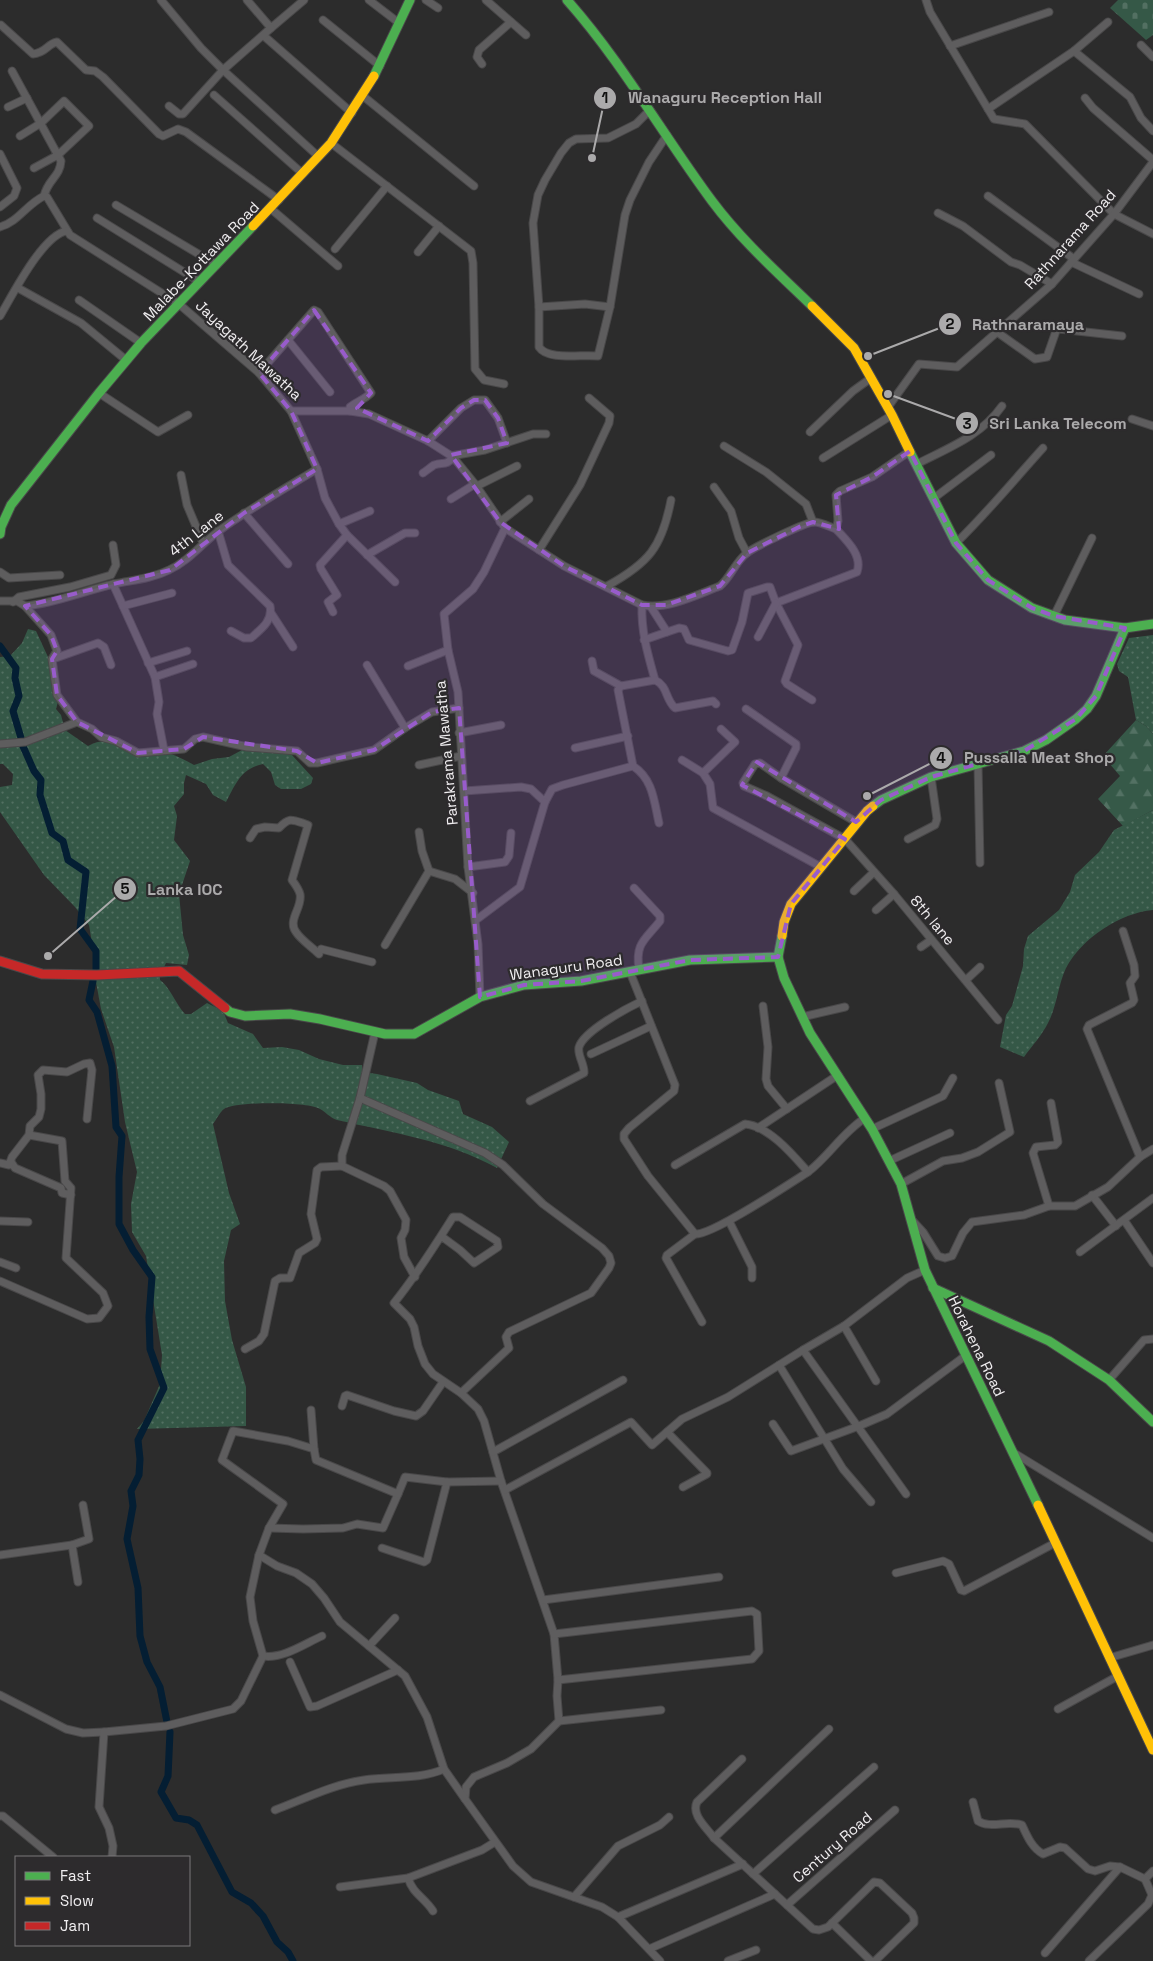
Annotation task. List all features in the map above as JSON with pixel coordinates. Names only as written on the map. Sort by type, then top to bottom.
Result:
[{"type":"street","points":[[161,0],[223,70],[319,157]]},
{"type":"street","points":[[246,0],[271,28]]},
{"type":"street","points":[[169,106],[179,114],[183,114],[223,70],[304,0]]},
{"type":"street","points":[[369,0],[399,23]]},
{"type":"street","name":"Malabe-Kottawa Road","points":[[0,534],[11,505],[126,360],[218,265],[331,143],[363,96],[380,66],[410,0]]},
{"type":"street","points":[[426,0],[438,8]]},
{"type":"street","points":[[486,0],[526,35]]},
{"type":"street","points":[[567,0],[584,19],[650,110],[713,202],[758,253],[854,348],[890,411],[956,543],[988,580],[1032,608],[1065,620],[1125,628],[1149,625],[1153,618]]},
{"type":"street","points":[[926,0],[930,12],[994,119],[1025,124],[1114,214],[1153,234]]},
{"type":"street","points":[[950,46],[1049,12]]},
{"type":"street","points":[[323,20],[380,66]]},
{"type":"street","points":[[482,64],[477,57],[479,50],[511,22]]},
{"type":"street","points":[[988,109],[1074,51],[1108,22]]},
{"type":"street","points":[[1,26],[33,54],[41,53],[57,42],[86,70],[95,71],[103,77],[159,134],[162,136],[178,129],[186,132],[279,200]]},
{"type":"street","points":[[264,36],[352,113]]},
{"type":"street","points":[[1141,45],[1153,57]]},
{"type":"street","points":[[1074,51],[1130,97],[1140,118],[1153,131]]},
{"type":"street","points":[[12,71],[61,161],[60,170],[46,186],[44,196]]},
{"type":"street","points":[[214,95],[303,174]]},
{"type":"street","points":[[363,96],[474,186]]},
{"type":"street","points":[[8,107],[27,98]]},
{"type":"street","points":[[1085,98],[1093,108],[1153,161]]},
{"type":"street","points":[[20,136],[40,123],[64,101],[89,126],[58,155],[34,168]]},
{"type":"street","points":[[650,110],[636,124],[608,138],[576,139],[569,143],[544,180],[538,195],[533,222],[540,348],[543,352],[551,356],[586,354],[598,356],[610,308],[630,200],[649,162],[667,135]]},
{"type":"street","points":[[331,143],[471,251],[473,263],[475,369],[484,380],[504,384]]},
{"type":"street","points":[[0,154],[17,188],[14,196],[0,207]]},
{"type":"street","name":"Rathnarama Road","points":[[890,411],[918,364],[957,367],[1052,284],[1114,214],[1153,161]]},
{"type":"street","points":[[334,249],[387,186]]},
{"type":"street","points":[[0,227],[10,224],[37,199],[44,196]]},
{"type":"street","points":[[0,316],[41,250],[62,232],[67,231],[44,196]]},
{"type":"street","points":[[988,196],[1073,260],[1139,294]]},
{"type":"street","points":[[116,205],[218,265]]},
{"type":"street","points":[[270,208],[338,266]]},
{"type":"street","points":[[938,213],[963,226],[1011,262],[1020,265],[1052,284]]},
{"type":"street","points":[[97,218],[200,282]]},
{"type":"street","points":[[418,252],[439,226]]},
{"type":"street","name":"Jayagath Mawatha","points":[[67,231],[70,235],[179,304],[259,373],[292,411],[350,411],[369,414],[428,441],[452,457],[476,485],[503,525],[564,566],[642,605],[651,607],[666,605],[720,586],[747,553],[813,522]]},
{"type":"street","points":[[18,288],[81,323],[126,360]]},
{"type":"street","points":[[79,300],[141,343]]},
{"type":"street","points":[[539,307],[585,304],[610,308]]},
{"type":"street","points":[[259,373],[314,310],[318,312],[371,393],[365,400],[350,407],[350,411]]},
{"type":"street","points":[[997,332],[1035,359],[1047,357],[1056,331],[1059,329],[1122,336]]},
{"type":"street","points":[[288,340],[330,392]]},
{"type":"street","points":[[810,432],[853,391],[871,378]]},
{"type":"street","points":[[99,393],[158,432],[188,415]]},
{"type":"street","points":[[540,550],[580,485],[609,423],[610,416],[589,398]]},
{"type":"street","points":[[428,441],[461,408],[474,400],[485,400],[498,418],[507,443]]},
{"type":"street","points":[[917,464],[972,436],[992,420],[1002,406]]},
{"type":"street","points":[[292,411],[317,469],[325,498],[346,535],[395,582]]},
{"type":"street","points":[[823,458],[890,411]]},
{"type":"street","points":[[1132,419],[1153,426]]},
{"type":"street","points":[[423,473],[435,465],[444,465],[452,457],[485,450],[533,434],[546,434]]},
{"type":"street","points":[[724,446],[766,472],[806,504],[813,522],[836,528],[856,554],[859,565],[856,572],[776,603],[758,637]]},
{"type":"street","points":[[956,543],[982,518],[999,496],[1044,448]]},
{"type":"street","points":[[836,528],[838,521],[836,495],[840,490],[872,477],[910,451]]},
{"type":"street","points":[[934,498],[991,455]]},
{"type":"street","points":[[451,499],[517,466]]},
{"type":"street","name":"4th Lane","points":[[25,606],[46,604],[113,584],[152,577],[170,570],[192,556],[203,544],[244,513],[317,469]]},
{"type":"street","points":[[181,475],[187,505],[203,544]]},
{"type":"street","points":[[714,487],[731,511],[739,538],[747,553]]},
{"type":"street","points":[[503,525],[529,499]]},
{"type":"street","points":[[607,586],[645,560],[659,542],[666,525],[671,500]]},
{"type":"street","points":[[340,524],[370,511]]},
{"type":"street","points":[[244,513],[288,564]]},
{"type":"street","name":"Parakrama Mawatha","points":[[480,997],[476,920],[468,867],[458,692],[448,650],[444,614],[473,589],[484,572],[503,525]]},
{"type":"street","points":[[218,532],[228,565],[270,606],[271,613],[269,620],[251,638],[244,638],[232,631]]},
{"type":"street","points":[[367,555],[405,533],[414,533]]},
{"type":"street","points":[[333,612],[328,602],[337,595],[320,565],[346,535]]},
{"type":"street","points":[[1054,616],[1092,538]]},
{"type":"street","points":[[13,602],[19,597],[70,587],[111,575],[116,565],[113,545]]},
{"type":"street","points":[[0,572],[9,578],[60,575]]},
{"type":"street","points":[[113,584],[154,677],[159,702],[157,714],[164,750]]},
{"type":"street","points":[[644,640],[679,628],[684,629],[689,640],[728,652],[732,650],[742,622],[748,592],[767,587],[770,588],[798,645],[786,681],[787,684],[812,700]]},
{"type":"street","points":[[123,606],[172,593]]},
{"type":"street","points":[[0,601],[16,601],[25,606],[51,635],[58,651],[52,659],[57,695],[77,722],[92,729],[101,737],[116,741],[138,753],[184,749],[195,739],[203,737],[247,747],[297,751],[310,763],[317,763],[374,750],[432,712],[459,708]]},
{"type":"street","points":[[642,605],[644,640],[655,680]]},
{"type":"street","points":[[651,607],[667,632]]},
{"type":"street","points":[[271,613],[293,647]]},
{"type":"street","points":[[778,957],[784,922],[791,904],[845,840],[856,822],[881,800],[932,777],[1024,751],[1046,740],[1076,719],[1087,709],[1096,696],[1125,628]]},
{"type":"street","points":[[52,659],[98,643],[104,647],[111,665]]},
{"type":"street","points":[[408,666],[448,650]]},
{"type":"street","points":[[148,663],[186,651]]},
{"type":"street","points":[[592,661],[594,671],[621,686],[655,680],[664,685],[675,708],[713,701],[716,704]]},
{"type":"street","points":[[154,677],[193,664]]},
{"type":"street","points":[[367,666],[405,728]]},
{"type":"street","points":[[621,686],[618,690],[633,766],[649,782],[658,823]]},
{"type":"street","points":[[746,709],[796,744],[781,778],[856,822]]},
{"type":"street","points":[[0,744],[25,742],[77,722]]},
{"type":"street","points":[[459,733],[501,725]]},
{"type":"street","points":[[703,773],[735,742],[721,730]]},
{"type":"street","points":[[576,748],[628,736]]},
{"type":"street","points":[[419,765],[461,756]]},
{"type":"street","points":[[682,760],[703,773],[710,784],[713,808],[821,867]]},
{"type":"street","name":"8th lane","points":[[781,778],[760,763],[756,764],[744,782],[744,786],[767,796],[845,840],[894,894],[998,1020]]},
{"type":"street","points":[[978,764],[980,863]]},
{"type":"street","points":[[476,920],[520,886],[545,802],[552,789],[633,766]]},
{"type":"street","points":[[908,839],[935,824],[937,819],[932,777]]},
{"type":"street","points":[[464,791],[521,787],[531,789],[545,802]]},
{"type":"street","points":[[250,838],[256,829],[265,827],[279,828],[286,820],[290,819],[308,825],[292,880],[300,894],[300,902],[293,926],[296,932],[320,952],[372,962]]},
{"type":"street","points":[[419,832],[422,851],[429,871]]},
{"type":"street","points":[[468,867],[505,862],[509,856],[511,833]]},
{"type":"street","points":[[429,871],[455,879],[473,893]]},
{"type":"street","points":[[385,945],[429,871]]},
{"type":"street","points":[[854,891],[874,872]]},
{"type":"street","points":[[634,888],[660,916],[660,921],[639,946],[637,954],[639,969]]},
{"type":"street","points":[[876,910],[894,894]]},
{"type":"street","points":[[1123,931],[1134,965],[1135,976],[1130,982],[1134,1000],[1132,1003],[1089,1025],[1087,1029],[1140,1158]]},
{"type":"street","points":[[921,947],[931,940]]},
{"type":"street","name":"Wanaguru Road","points":[[0,961],[42,974],[97,975],[179,971],[236,1015],[288,1013],[375,1032],[409,1035],[480,997],[524,985],[581,981],[690,960],[778,957]]},
{"type":"street","name":"Horahena Road","points":[[778,957],[784,978],[810,1033],[865,1118],[901,1184],[925,1270],[933,1288],[1014,1453],[1153,1750]]},
{"type":"street","points":[[966,980],[980,967]]},
{"type":"street","points":[[630,972],[675,1085],[674,1091],[629,1128],[624,1134],[624,1139],[648,1176],[695,1234]]},
{"type":"street","points":[[530,1101],[580,1077],[585,1069],[579,1052],[581,1043],[619,1012],[642,1001]]},
{"type":"street","points":[[763,1006],[768,1047],[766,1079],[768,1086],[787,1109]]},
{"type":"street","points":[[802,1017],[845,1007]]},
{"type":"street","points":[[591,1054],[651,1026]]},
{"type":"street","points":[[342,1166],[342,1154],[360,1098],[375,1032]]},
{"type":"street","points":[[0,1163],[9,1165],[12,1157],[29,1135],[30,1126],[38,1117],[41,1109],[41,1094],[38,1075],[43,1070],[67,1072],[90,1063],[92,1070],[87,1118]]},
{"type":"street","points":[[758,1128],[838,1075]]},
{"type":"street","points":[[872,1130],[944,1096],[953,1078]]},
{"type":"street","points":[[901,1184],[944,1161],[962,1158],[978,1152],[1010,1132],[999,1083]]},
{"type":"street","points":[[360,1098],[485,1153],[503,1165],[543,1204],[602,1248],[609,1256],[611,1263],[609,1268],[591,1293],[509,1332],[506,1337],[509,1348],[461,1394]]},
{"type":"street","points":[[1049,1206],[1032,1153],[1036,1147],[1055,1145],[1058,1142],[1051,1103]]},
{"type":"street","points":[[702,1322],[666,1258],[667,1255],[695,1234],[702,1234],[729,1221],[808,1172],[820,1163],[851,1127],[865,1118]]},
{"type":"street","points":[[675,1165],[745,1124],[751,1124],[780,1140],[808,1172]]},
{"type":"street","points":[[889,1161],[950,1133]]},
{"type":"street","points":[[0,1281],[87,1319],[99,1318],[108,1306],[103,1293],[66,1258],[71,1188],[65,1180],[62,1141],[29,1135]]},
{"type":"street","points":[[910,1218],[923,1232],[938,1256],[945,1258],[952,1256],[963,1233],[972,1222],[1024,1215],[1049,1206],[1075,1206],[1108,1187],[1140,1158],[1153,1149]]},
{"type":"street","points":[[11,1162],[15,1168],[61,1188],[62,1193],[71,1195]]},
{"type":"street","points":[[245,1349],[259,1341],[264,1334],[276,1281],[280,1278],[290,1278],[299,1253],[315,1243],[311,1214],[317,1170],[321,1168],[342,1166],[384,1186],[390,1191],[406,1220],[405,1230],[401,1238],[404,1257],[415,1277]]},
{"type":"street","points":[[1092,1195],[1116,1226]]},
{"type":"street","points":[[1080,1252],[1153,1198]]},
{"type":"street","points":[[441,1236],[474,1263],[498,1248],[497,1241],[460,1217],[453,1217],[415,1277],[394,1304],[410,1319],[414,1326],[418,1346],[425,1364],[433,1374],[478,1409],[484,1421],[501,1481],[554,1634],[559,1721]]},
{"type":"street","points":[[1124,1220],[1153,1264]]},
{"type":"street","points":[[0,1221],[28,1222]]},
{"type":"street","points":[[729,1221],[752,1267],[752,1278]]},
{"type":"street","points":[[0,1262],[16,1268]]},
{"type":"street","points":[[505,1490],[631,1422],[652,1445],[682,1419],[728,1397],[844,1326],[907,1278],[925,1270]]},
{"type":"street","points":[[933,1288],[1049,1341],[1109,1380],[1153,1422]]},
{"type":"street","points":[[844,1326],[876,1381]]},
{"type":"street","points":[[1109,1380],[1144,1340],[1153,1339]]},
{"type":"street","points":[[803,1350],[906,1494]]},
{"type":"street","points":[[773,1424],[791,1450],[859,1426],[887,1414],[965,1356]]},
{"type":"street","points":[[779,1365],[843,1469],[871,1502]]},
{"type":"street","points":[[493,1452],[623,1380]]},
{"type":"street","points":[[342,1406],[347,1395],[394,1411],[416,1416],[423,1411],[443,1382]]},
{"type":"street","points":[[311,1410],[316,1460],[398,1494]]},
{"type":"street","points":[[0,1695],[66,1729],[83,1733],[166,1726],[233,1709],[241,1701],[263,1656],[252,1620],[250,1598],[259,1555],[269,1528],[283,1504],[222,1460],[233,1431],[288,1441],[314,1449]]},
{"type":"street","points":[[667,1432],[707,1472],[707,1474],[683,1487]]},
{"type":"street","points":[[1014,1453],[1153,1538]]},
{"type":"street","points":[[269,1528],[343,1528],[357,1524],[383,1528],[405,1477],[446,1482],[501,1481]]},
{"type":"street","points":[[382,1548],[424,1562],[427,1560],[446,1482]]},
{"type":"street","points":[[0,1555],[72,1545],[90,1539],[83,1505]]},
{"type":"street","points":[[896,1573],[943,1561],[949,1564],[961,1590],[964,1591],[1055,1544]]},
{"type":"street","points":[[72,1545],[78,1582]]},
{"type":"street","points":[[259,1555],[277,1566],[296,1573],[312,1584],[340,1622],[405,1676],[428,1718],[444,1769],[513,1866],[531,1882],[602,1907],[618,1917],[660,1961]]},
{"type":"street","points":[[543,1600],[719,1577]]},
{"type":"street","points":[[554,1634],[752,1612],[756,1614],[759,1651],[752,1659],[558,1680]]},
{"type":"street","points":[[369,1646],[395,1618]]},
{"type":"street","points":[[263,1656],[280,1655],[322,1636]]},
{"type":"street","points":[[1109,1658],[1153,1645]]},
{"type":"street","points":[[290,1662],[310,1707],[317,1706],[398,1670]]},
{"type":"street","points":[[1058,1709],[1118,1676]]},
{"type":"street","points":[[466,1799],[466,1787],[474,1778],[507,1763],[531,1749],[559,1721],[660,1710]]},
{"type":"street","points":[[714,1838],[829,1729]]},
{"type":"street","points":[[104,1732],[99,1807],[109,1828],[114,1846],[112,1856]]},
{"type":"street","points":[[742,1759],[697,1802],[695,1807],[695,1813],[714,1838],[813,1929],[828,1928],[832,1923],[874,1882],[880,1883],[912,1912],[914,1918],[914,1923],[873,1961],[832,1923]]},
{"type":"street","points":[[753,1874],[874,1767]]},
{"type":"street","points":[[275,1810],[363,1780],[432,1775],[444,1769]]},
{"type":"street","points":[[973,1802],[978,1821],[983,1825],[1014,1822],[1022,1825],[1037,1851],[1043,1854],[1060,1847],[1065,1848],[1088,1869],[1095,1872],[1110,1866],[1120,1867],[1145,1879],[1152,1895],[1148,1904],[1089,1961]]},
{"type":"street","name":"Century Road","points":[[787,1905],[894,1810]]},
{"type":"street","points":[[0,1816],[52,1856]]},
{"type":"street","points":[[574,1897],[618,1846],[660,1825],[669,1818]]},
{"type":"street","points":[[340,1887],[408,1878],[482,1850],[495,1842]]},
{"type":"street","points":[[618,1917],[743,1864]]},
{"type":"street","points":[[1045,1953],[1120,1867]]},
{"type":"street","points":[[1145,1879],[1153,1872]]},
{"type":"street","points":[[408,1878],[411,1888],[433,1911]]},
{"type":"street","points":[[649,1949],[775,1894]]},
{"type":"street","points":[[728,1961],[756,1950]]},
{"type":"highlighted area","points":[[314,310],[371,393],[357,408],[428,441],[461,408],[474,400],[485,400],[498,418],[507,443],[451,455],[500,522],[564,566],[642,605],[666,605],[720,586],[747,553],[799,527],[813,522],[839,529],[836,495],[872,477],[910,451],[956,543],[988,580],[1032,608],[1054,616],[1125,628],[1096,696],[1076,719],[1024,751],[931,777],[881,800],[856,822],[757,762],[742,785],[845,839],[791,904],[778,957],[690,960],[581,981],[524,985],[480,997],[459,708],[432,712],[374,750],[317,763],[297,751],[203,737],[184,749],[138,753],[77,722],[57,695],[52,659],[57,651],[51,635],[25,606],[170,570],[244,513],[317,469],[291,411],[259,373]]},
{"type":"green space","points":[[1118,0],[1153,0],[1153,35],[1146,40],[1110,8]]},
{"type":"green space","points":[[28,629],[36,631],[48,657],[52,686],[59,698],[56,709],[61,715],[65,730],[88,746],[102,741],[108,742],[138,754],[168,753],[194,765],[212,759],[229,757],[242,750],[272,750],[292,755],[313,778],[311,784],[301,789],[281,789],[275,785],[271,772],[263,764],[255,766],[244,773],[226,802],[213,795],[206,784],[186,775],[184,794],[174,806],[177,816],[174,840],[190,861],[179,894],[183,935],[189,955],[187,965],[166,963],[160,975],[160,980],[185,1014],[191,1014],[207,1003],[223,1011],[228,1023],[253,1034],[263,1048],[282,1047],[299,1050],[319,1059],[343,1065],[362,1065],[362,1072],[417,1083],[428,1090],[459,1101],[463,1114],[492,1127],[509,1142],[497,1168],[478,1158],[439,1144],[337,1120],[321,1109],[311,1106],[300,1104],[256,1104],[231,1106],[223,1110],[213,1124],[229,1193],[240,1224],[231,1230],[224,1261],[225,1301],[232,1340],[246,1387],[246,1426],[137,1429],[144,1421],[160,1384],[162,1355],[146,1256],[132,1232],[131,1204],[137,1172],[125,1122],[114,1047],[101,1009],[93,966],[94,955],[89,925],[75,907],[44,875],[0,812],[0,787],[12,785],[13,774],[3,764],[0,764],[0,657],[10,656],[22,643]]},
{"type":"green space","points":[[1153,635],[1153,734],[1146,726],[1136,720],[1128,677],[1119,671],[1117,664],[1129,638]]},
{"type":"green space","points":[[1136,720],[1146,726],[1153,734],[1153,810],[1123,826],[1098,799],[1120,776],[1103,756]]},
{"type":"green space","points":[[1153,810],[1153,910],[1128,916],[1103,929],[1092,937],[1073,957],[1061,981],[1048,1023],[1024,1057],[1000,1047],[1006,1015],[1012,1006],[1023,966],[1024,949],[1028,936],[1059,910],[1070,892],[1075,875],[1099,852],[1114,830]]},
{"type":"waterway","points":[[0,646],[16,668],[15,678],[19,696],[13,711],[21,738]]},
{"type":"waterway","points":[[22,744],[34,771],[41,780],[40,795],[52,833],[63,841],[68,860],[86,872],[80,929],[96,951],[96,971]]},
{"type":"waterway","points":[[93,981],[89,1000],[97,1012],[112,1066],[116,1127],[122,1136],[119,1177],[119,1224],[133,1250],[152,1277],[149,1317],[150,1349],[164,1388],[138,1440],[139,1475],[131,1491],[133,1506],[127,1539],[138,1588],[140,1636],[147,1662],[160,1687],[167,1722]]},
{"type":"waterway","points":[[170,1732],[168,1776],[161,1792],[176,1818],[189,1820],[197,1825],[232,1892],[251,1903],[263,1916],[277,1942],[288,1952],[293,1961]]},
{"type":"traffic: fast","points":[[374,76],[410,0]]},
{"type":"traffic: fast","points":[[567,0],[606,48],[723,215],[760,256],[812,306]]},
{"type":"traffic: fast","points":[[0,534],[1,527],[11,505],[99,393],[141,343],[253,226]]},
{"type":"traffic: fast","points":[[910,452],[956,543],[988,580],[1032,608],[1065,620],[1125,628],[1153,624]]},
{"type":"traffic: fast","points":[[873,806],[881,800],[931,777],[1024,751],[1046,740],[1076,719],[1087,709],[1096,696],[1125,628]]},
{"type":"traffic: fast","points":[[225,1008],[230,1012],[245,1016],[290,1014],[385,1034],[414,1034],[480,997],[524,985],[581,981],[690,960],[778,957],[782,936]]},
{"type":"traffic: fast","points":[[778,957],[784,978],[810,1033],[872,1129],[901,1184],[925,1270],[1038,1505]]},
{"type":"traffic: fast","points":[[933,1288],[1049,1341],[1109,1380],[1153,1422]]},
{"type":"traffic: slow","points":[[253,226],[331,143],[374,76]]},
{"type":"traffic: slow","points":[[812,306],[854,348],[892,415],[910,452]]},
{"type":"traffic: slow","points":[[782,936],[784,922],[791,904],[873,806]]},
{"type":"traffic: slow","points":[[1038,1505],[1153,1750]]},
{"type":"traffic: jam","points":[[0,961],[42,974],[97,975],[179,971],[225,1008]]},
{"type":"place","name":"Wanaguru Reception Hall","points":[[592,158]]},
{"type":"place","name":"Rathnaramaya","points":[[868,356]]},
{"type":"place","name":"Sri Lanka Telecom","points":[[888,394]]},
{"type":"place","name":"Pussalla Meat Shop","points":[[867,796]]},
{"type":"place","name":"Lanka IOC","points":[[48,956]]}]
